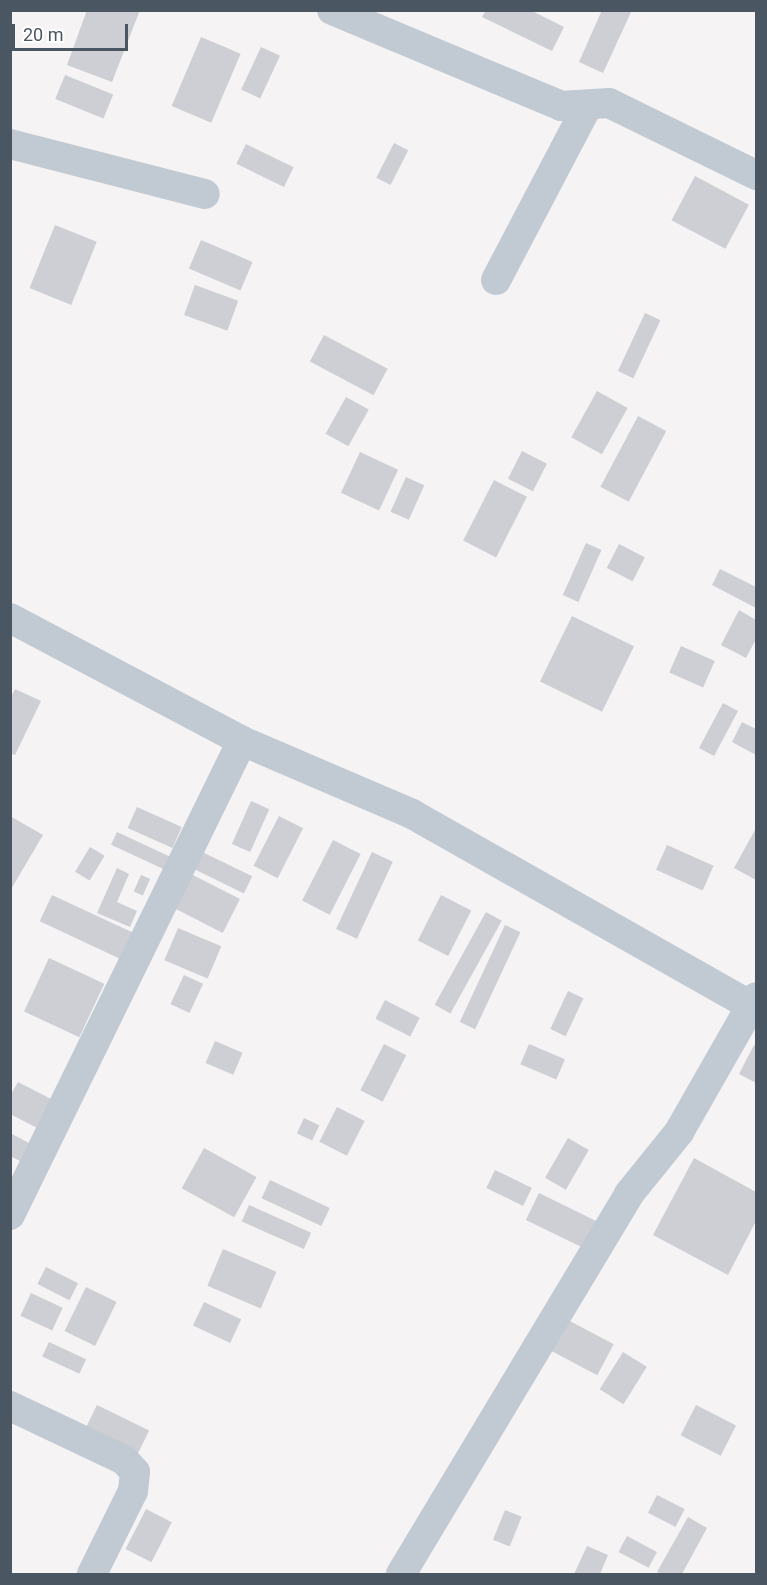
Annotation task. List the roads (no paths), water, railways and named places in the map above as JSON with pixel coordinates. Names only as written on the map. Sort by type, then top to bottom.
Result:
[{"type":"street","points":[[332,10],[561,106],[609,104],[756,175]]},
{"type":"street","points":[[496,280],[588,105]]},
{"type":"street","points":[[10,144],[205,194]]},
{"type":"street","points":[[10,618],[242,741],[412,814],[754,1001],[679,1132],[629,1194],[400,1575]]},
{"type":"street","points":[[10,1215],[242,741]]},
{"type":"street","points":[[10,1406],[124,1460],[135,1472],[133,1491],[92,1575]]}]
